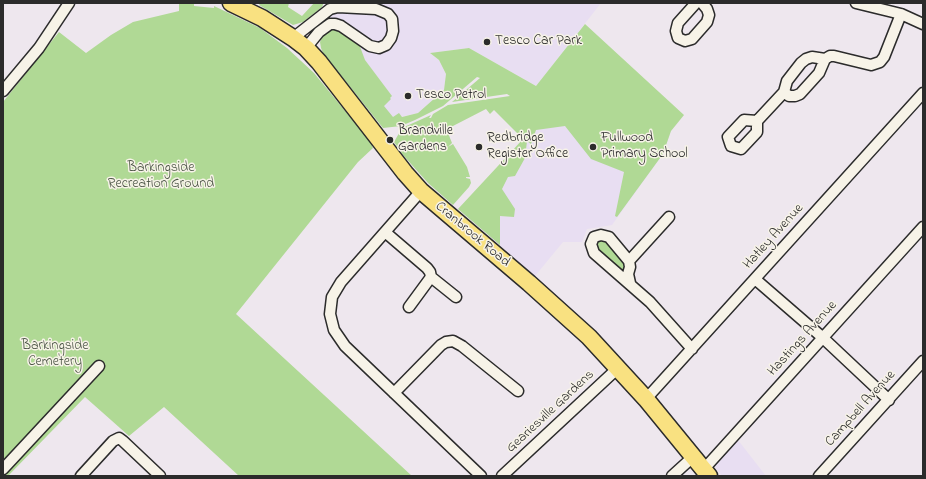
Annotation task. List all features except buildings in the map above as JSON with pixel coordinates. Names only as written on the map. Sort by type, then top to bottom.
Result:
[{"type":"main road","name":"Cranbrook Road","points":[[231,3],[255,14],[300,43],[317,59],[377,135],[404,173],[421,191],[583,331],[646,399],[707,473]]},
{"type":"street","points":[[3,91],[39,48],[69,3]]},
{"type":"street","points":[[696,3],[678,23],[676,31],[678,38],[686,41],[692,39],[707,22],[709,15],[707,9],[702,3]]},
{"type":"street","points":[[856,3],[901,14],[923,24]]},
{"type":"street","points":[[338,7],[376,8],[388,14],[392,19],[393,30],[391,38],[386,45],[379,48],[370,46],[341,26],[335,24],[330,24],[300,43],[326,12],[338,7]]},
{"type":"street","points":[[784,92],[789,96],[800,94],[819,73],[825,59],[830,56],[871,65],[880,62],[884,57],[901,14]]},
{"type":"street","points":[[757,121],[784,92],[787,81],[806,59],[812,57],[825,59]]},
{"type":"street","name":"Hatley Avenue","points":[[646,399],[923,93]]},
{"type":"street","points":[[421,191],[341,282],[332,297],[330,314],[334,330],[345,346],[481,476]]},
{"type":"street","points":[[629,261],[669,217]]},
{"type":"street","name":"Hastings Avenue","points":[[707,473],[822,338],[923,227]]},
{"type":"street","points":[[385,232],[428,268],[431,277],[456,297]]},
{"type":"street","points":[[630,283],[628,274],[630,266],[629,261],[609,237],[601,235],[594,238],[591,244],[594,253],[650,302],[692,349]]},
{"type":"street","points":[[409,307],[431,277]]},
{"type":"street","points":[[755,279],[822,338],[888,400]]},
{"type":"street","points":[[394,393],[441,345],[446,342],[453,341],[462,346],[514,385]]},
{"type":"street","name":"Campbell Avenue","points":[[819,476],[923,360]]},
{"type":"street","points":[[3,469],[99,366]]},
{"type":"street","name":"Geariesville Gardens","points":[[502,476],[618,368]]},
{"type":"street","points":[[81,476],[113,441],[119,438],[160,476]]},
{"type":"street","points":[[672,476],[694,456]]},
{"type":"shaded area","points":[[329,3],[601,3],[536,86],[469,48],[430,53],[439,60],[446,74],[444,90],[418,113],[391,119],[327,50],[304,21]]},
{"type":"shaded area","name":"Fullwood Primary School","points":[[684,115],[671,131],[663,154],[612,225],[587,229],[582,242],[563,242],[535,276],[461,212],[486,187],[527,141],[512,125]]},
{"type":"shaded area","points":[[738,440],[766,476],[722,476],[714,466]]},
{"type":"green space","name":"Barkingside Recreation Ground","points":[[179,3],[194,3],[194,6],[214,8],[214,6],[260,28],[287,48],[314,73],[373,145],[373,148],[358,162],[236,314],[412,476],[239,476],[164,407],[129,436],[85,397],[8,476],[3,476],[3,102],[59,32],[86,53],[111,35],[133,22],[179,11]]},
{"type":"green space","points":[[260,3],[289,3],[288,7],[302,16],[314,3],[323,3],[323,5],[303,22],[293,25],[259,5]]},
{"type":"green space","points":[[585,24],[684,115],[671,131],[663,154],[617,217],[615,216],[624,172],[591,159],[565,126],[536,130],[531,144],[527,141],[525,158],[515,176],[508,177],[502,189],[515,209],[514,217],[500,216],[500,245],[458,209],[523,139],[494,110],[490,114],[486,109],[451,127],[448,133],[452,143],[448,147],[453,144],[467,167],[470,177],[466,178],[470,179],[471,183],[453,205],[428,183],[403,155],[394,142],[402,128],[431,115],[429,118],[431,118],[433,114],[448,105],[510,96],[507,94],[452,102],[480,78],[477,77],[443,106],[401,126],[383,128],[323,53],[320,42],[322,37],[320,36],[333,29],[338,30],[359,44],[365,60],[392,96],[384,106],[393,117],[399,113],[402,117],[418,113],[444,90],[446,74],[439,60],[430,53],[469,48],[536,86]]},
{"type":"green space","points":[[603,238],[626,263],[625,269],[618,270],[597,250],[595,242]]},
{"type":"place","name":"Tesco Car Park","points":[[487,42]]},
{"type":"place","name":"Tesco Petrol","points":[[408,96]]},
{"type":"place","name":"Brandville Gardens","points":[[390,140]]},
{"type":"place","name":"Redbridge Register Office","points":[[479,147]]},
{"type":"place","name":"Fullwood Primary School","points":[[593,147]]},
{"type":"park label","name":"Barkingside Cemetery","points":[[55,356]]}]
